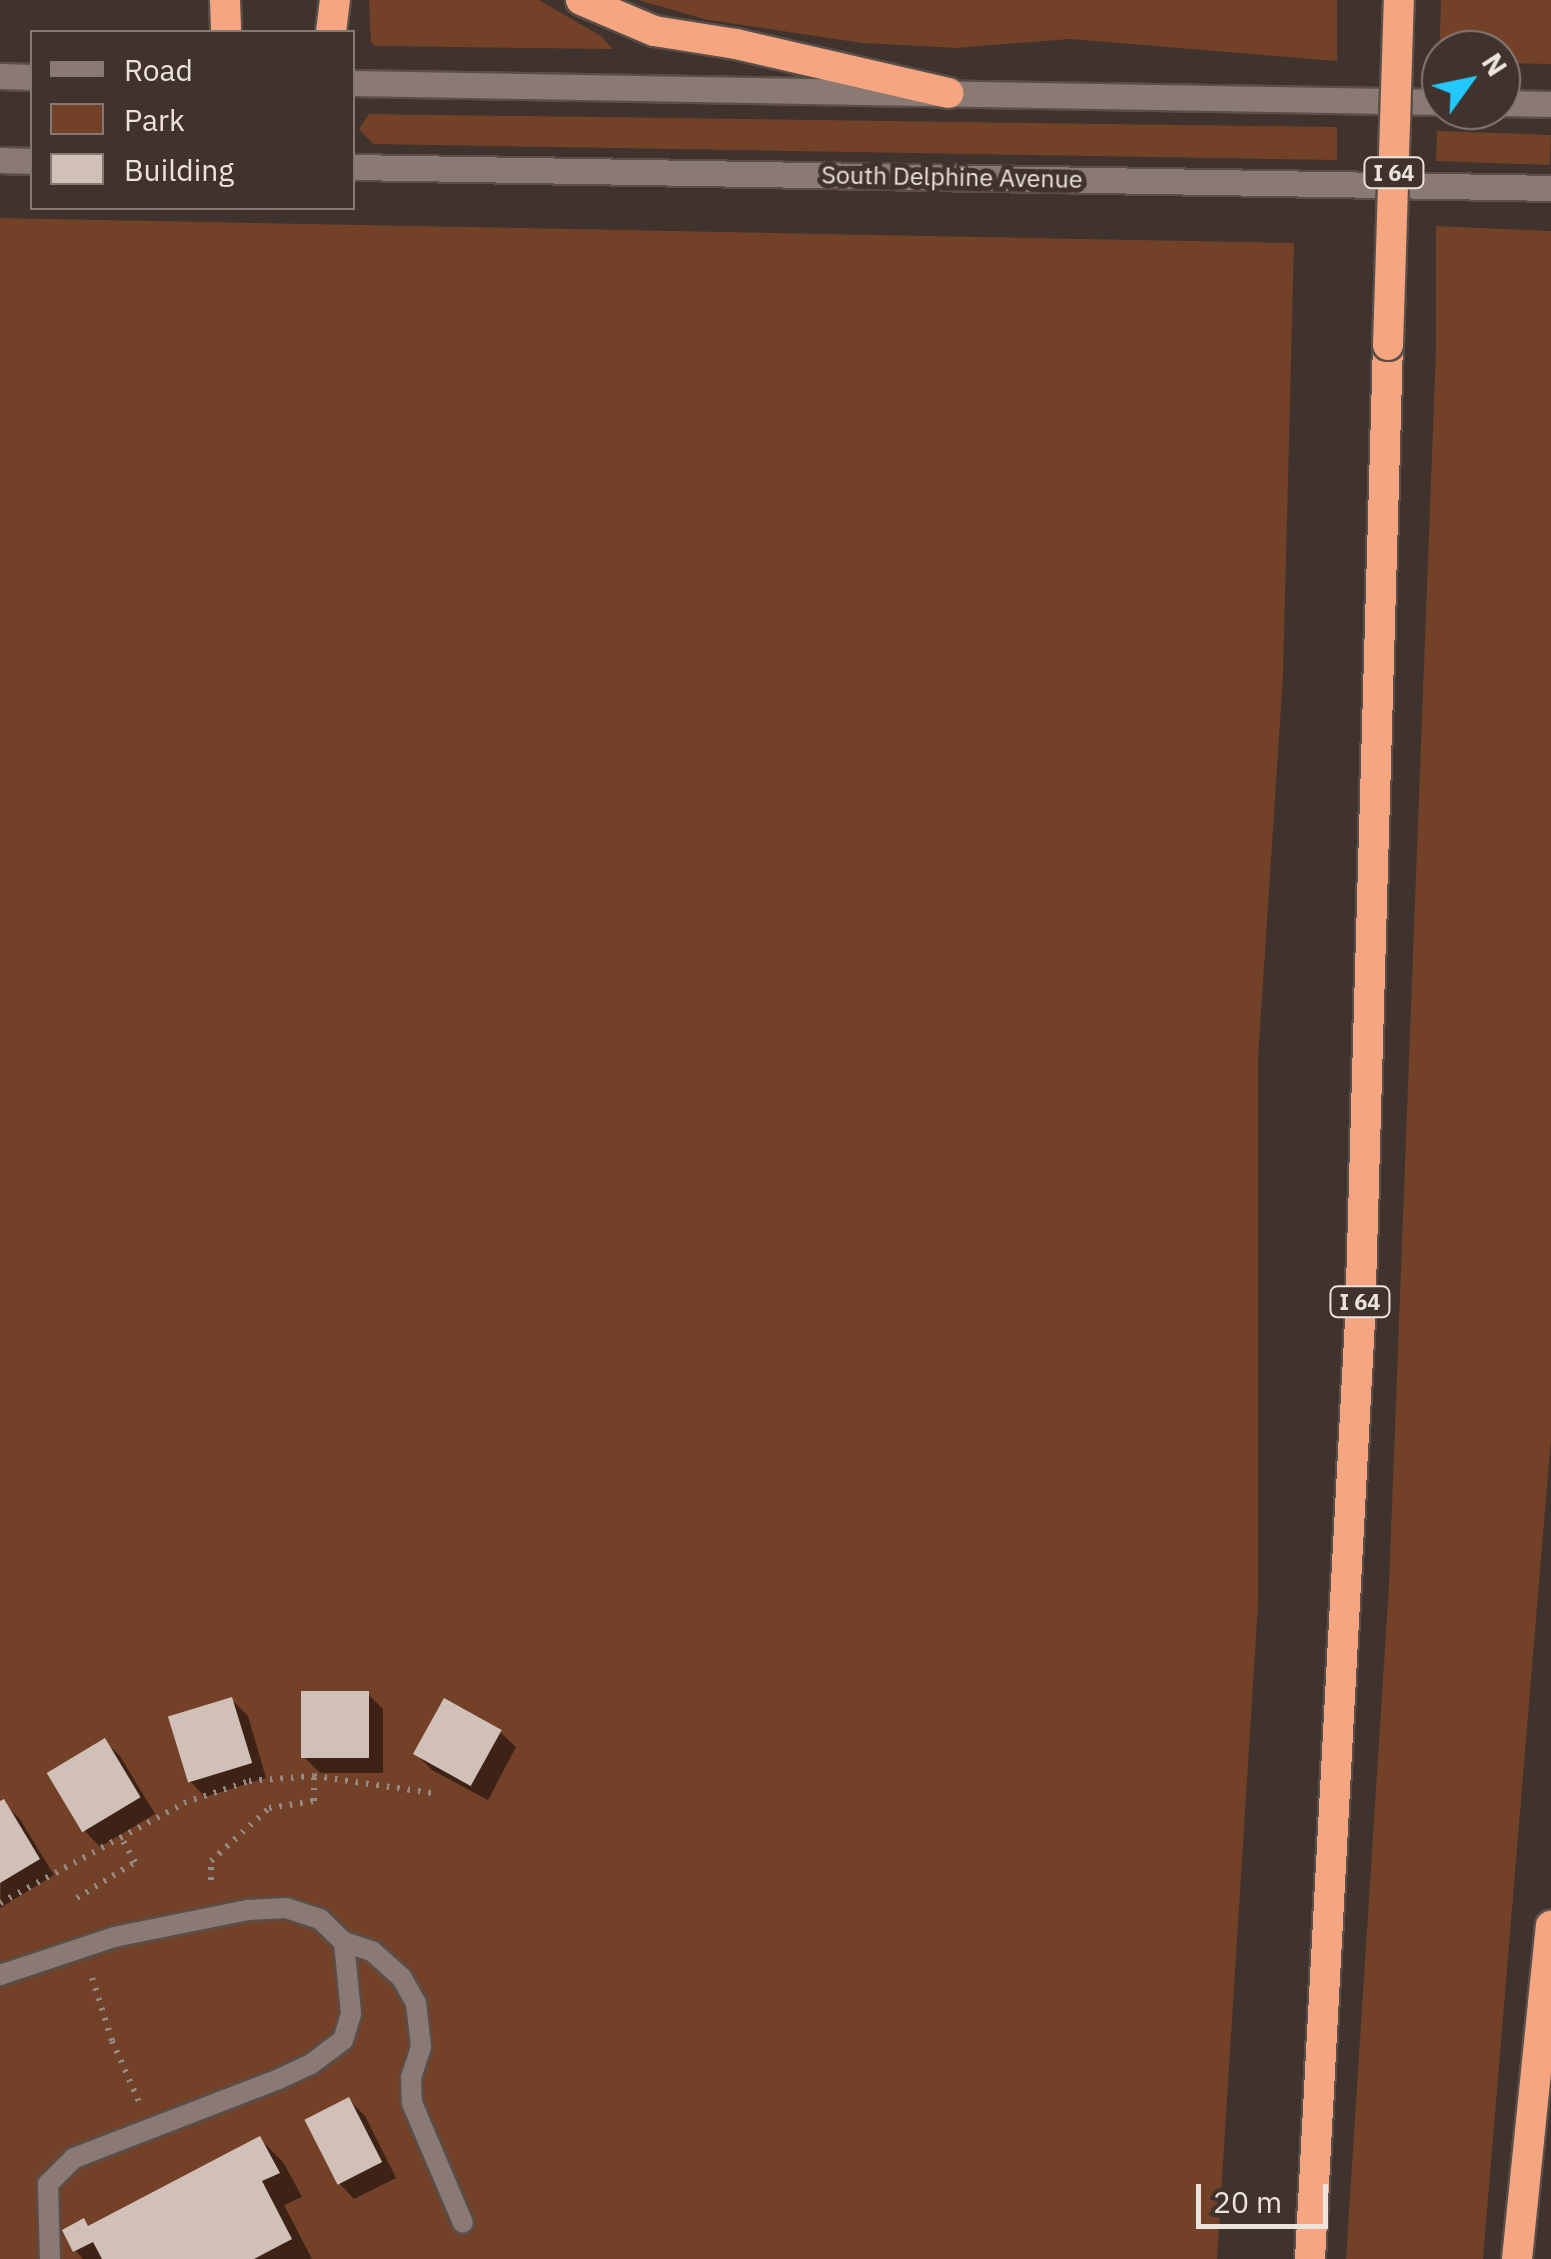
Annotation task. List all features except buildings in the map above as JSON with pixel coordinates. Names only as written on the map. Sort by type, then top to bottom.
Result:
[{"type":"highway","points":[[225,0],[226,30]]},
{"type":"highway","points":[[331,30],[334,0]]},
{"type":"highway","points":[[580,0],[654,31],[736,44],[948,93]]},
{"type":"highway","name":"I 64","points":[[1310,2259],[1360,1321],[1399,0]]},
{"type":"highway","points":[[1518,2259],[1551,1926]]},
{"type":"main road","points":[[0,76],[30,76]]},
{"type":"main road","points":[[355,83],[1421,102]]},
{"type":"main road","points":[[1521,103],[1551,104]]},
{"type":"main road","points":[[0,160],[30,160]]},
{"type":"main road","name":"South Delphine Avenue","points":[[355,167],[1551,188]]},
{"type":"lane","points":[[0,1975],[114,1937],[248,1910],[286,1908],[320,1919],[344,1942],[372,1951],[402,1978],[416,2003],[421,2047],[412,2078],[412,2103],[463,2223]]},
{"type":"lane","points":[[50,2259],[48,2184],[74,2158],[280,2079],[331,2051],[342,2040],[351,2014],[344,1942]]},
{"type":"path","points":[[211,1880],[211,1861],[269,1808],[314,1801],[314,1776]]},
{"type":"path","points":[[0,1903],[184,1803],[249,1781],[314,1776],[432,1793]]},
{"type":"path","points":[[77,1898],[135,1862],[120,1836]]},
{"type":"path","points":[[89,1967],[112,2041],[150,2128]]},
{"type":"green space","points":[[369,0],[539,0],[601,36],[613,49],[376,46],[371,43]]},
{"type":"green space","points":[[638,0],[1337,0],[1337,61],[1070,39],[956,48],[862,43],[708,20]]},
{"type":"green space","points":[[1441,0],[1551,0],[1551,64],[1521,63],[1521,30],[1440,30]]},
{"type":"green space","points":[[369,114],[1337,127],[1337,160],[373,144],[359,129]]},
{"type":"green space","points":[[1437,131],[1551,135],[1550,165],[1436,161]]},
{"type":"green space","points":[[0,218],[1294,243],[1283,676],[1258,1059],[1258,1605],[1217,2259],[0,2259]]},
{"type":"green space","points":[[1436,226],[1551,231],[1551,1438],[1483,2259],[1346,2259],[1389,1585],[1436,349]]}]
